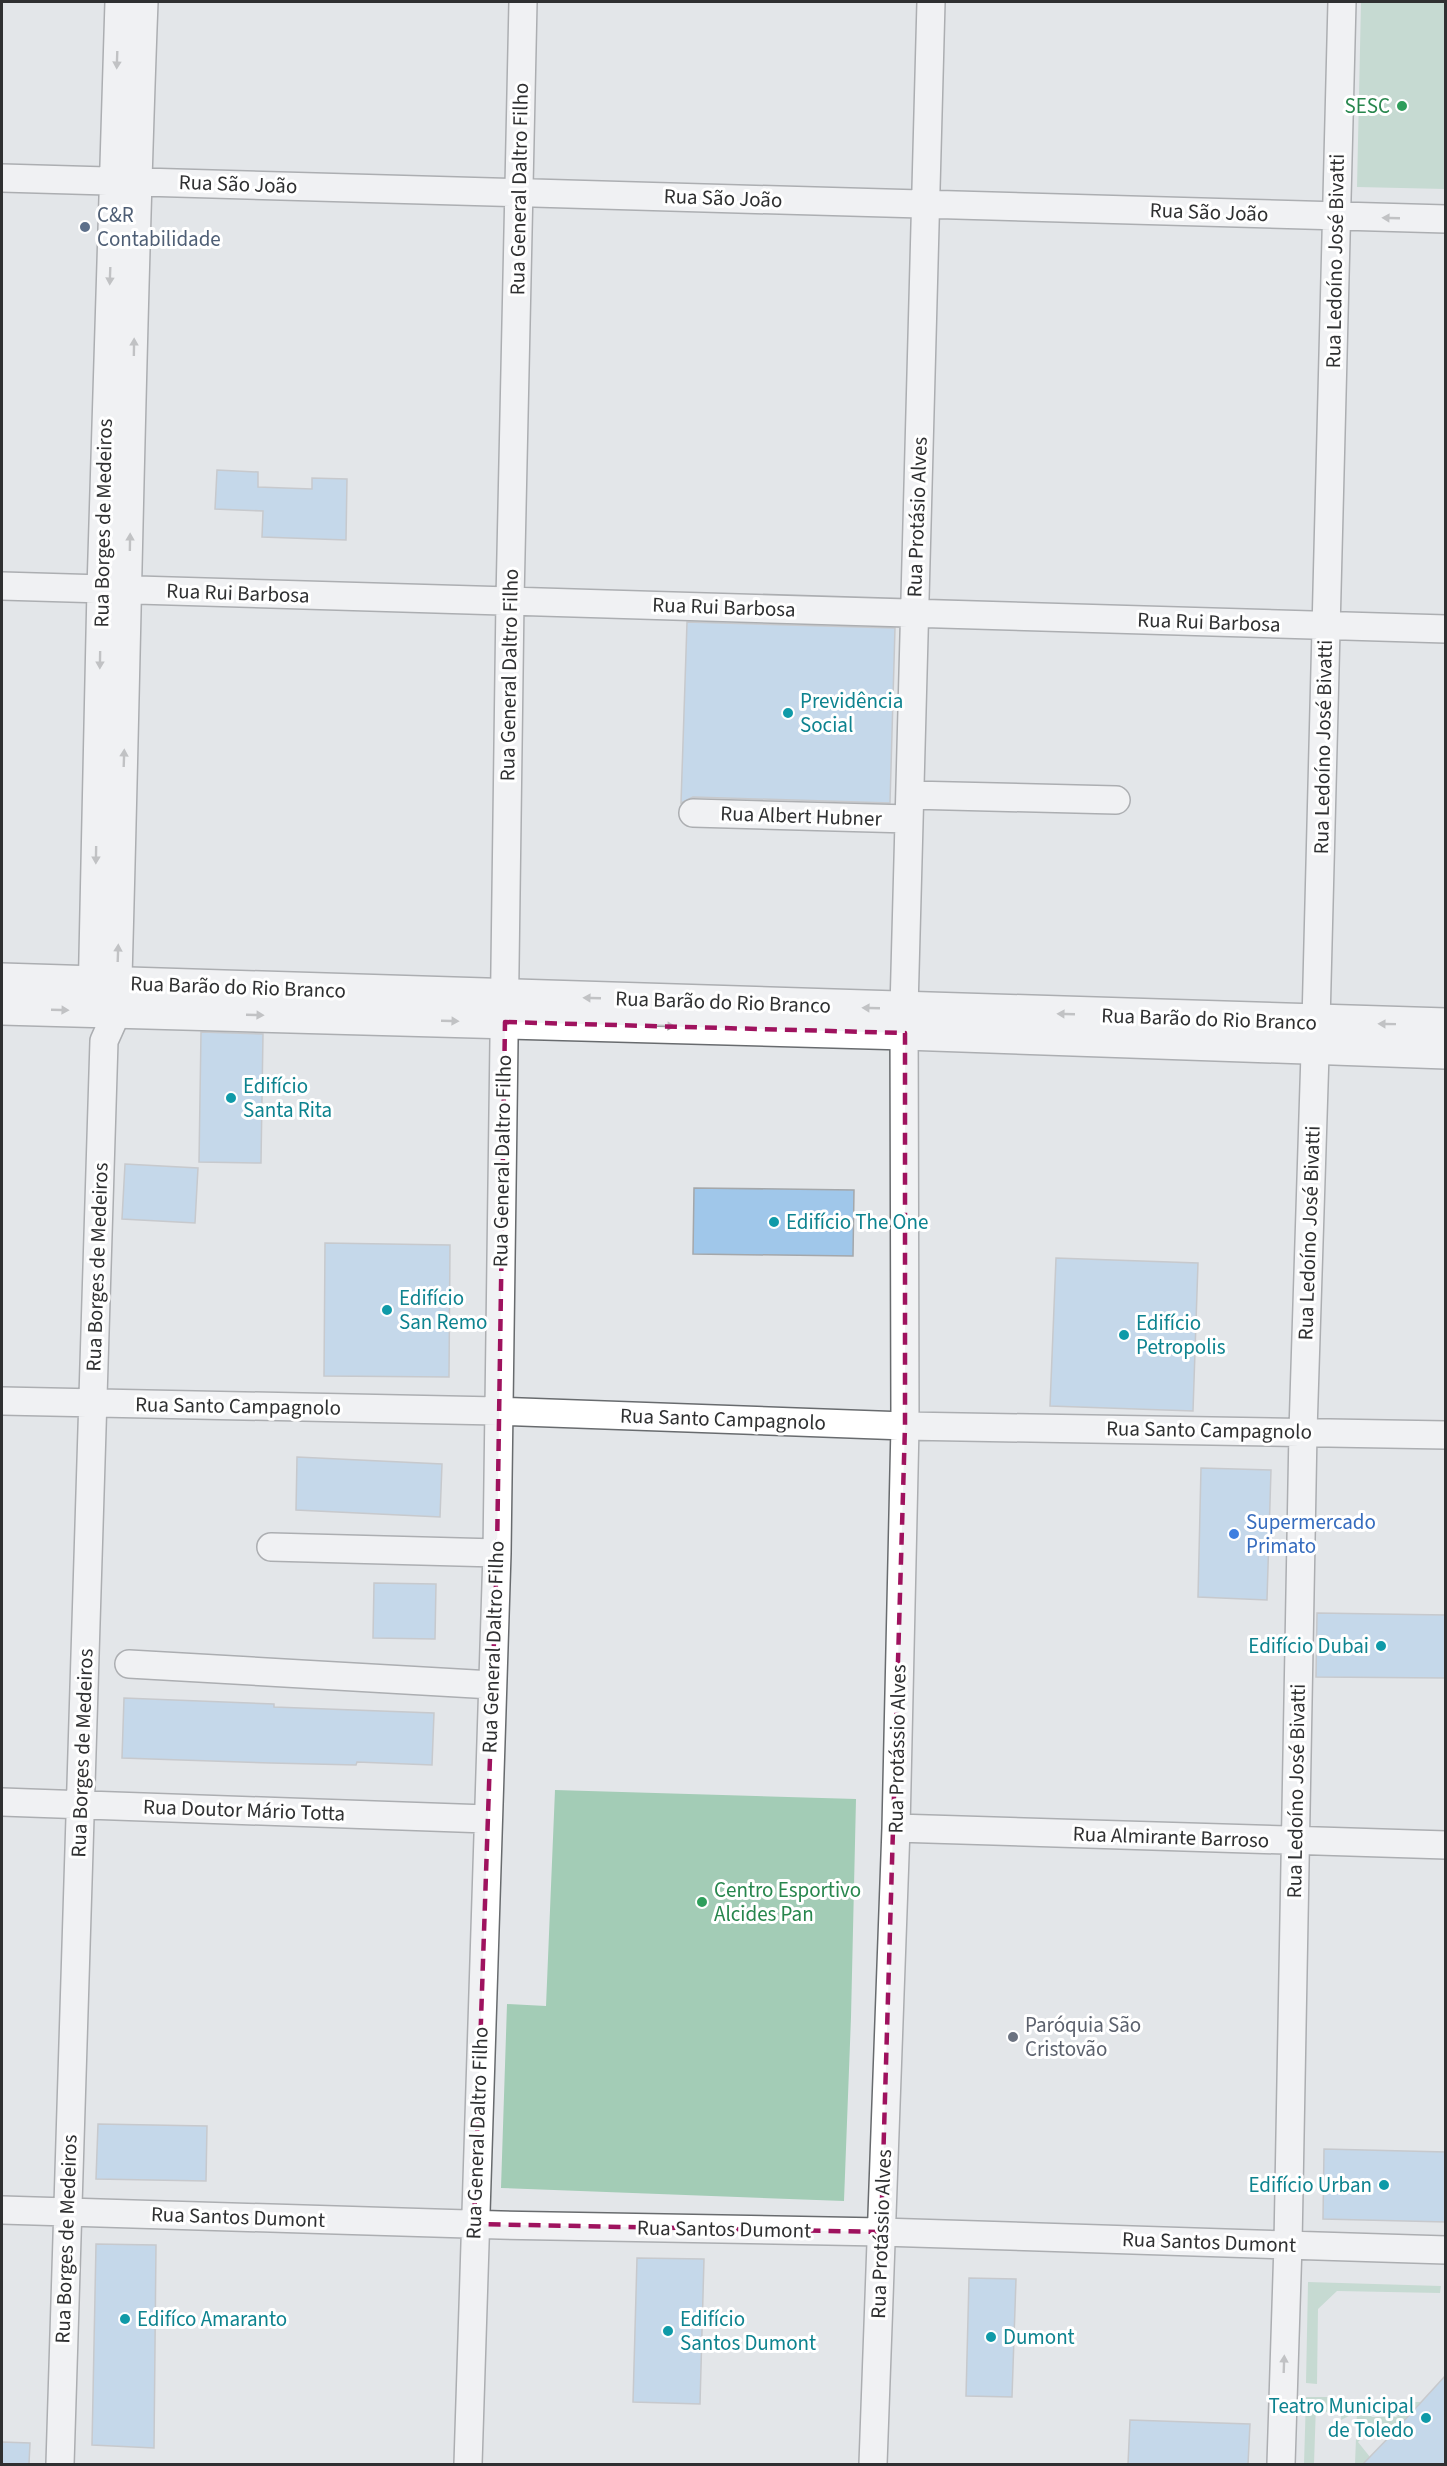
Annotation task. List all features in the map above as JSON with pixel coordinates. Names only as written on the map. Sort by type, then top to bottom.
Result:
[{"type":"main road","name":"Rua Barão do Rio Branco","points":[[2,980],[105,997]]},
{"type":"main road","name":"Rua Barão do Rio Branco","points":[[2,1008],[105,997],[504,1008],[1315,1035],[1446,1052]]},
{"type":"main road","name":"Rua Barão do Rio Branco","points":[[1315,1035],[1446,1025]]},
{"type":"street","name":"Rua Borges de Medeiros","points":[[60,2464],[105,997],[101,589],[125,181],[119,2]]},
{"type":"street","points":[[105,997],[129,590],[125,181],[144,2]]},
{"type":"street","name":"Rua General Daltro Filho","points":[[468,2464],[497,1553],[497,1411],[510,600],[523,2]]},
{"type":"street","name":"Rua Protásio Alves","points":[[904,1021],[931,2]]},
{"type":"street","name":"Rua Ledoíno José Bivatti","points":[[1281,2464],[1288,2244],[1303,1431],[1342,2]]},
{"type":"street","name":"Rua São João","points":[[2,178],[1446,219]]},
{"type":"street","name":"Rua Rui Barbosa","points":[[2,586],[1446,629]]},
{"type":"street","name":"Rua Albert Hubner","points":[[693,813],[1116,800]]},
{"type":"street","name":"Rua Protássio Alves","points":[[873,2464],[896,1828],[905,1426],[904,1021]]},
{"type":"street","name":"Rua Santo Campagnolo","points":[[2,1401],[497,1411],[905,1426],[1446,1435]]},
{"type":"street","points":[[271,1547],[497,1553]]},
{"type":"street","points":[[129,1664],[492,1685]]},
{"type":"street","name":"Rua Doutor Mário Totta","points":[[2,1802],[487,1819]]},
{"type":"street","name":"Rua Almirante Barroso","points":[[896,1828],[1446,1845]]},
{"type":"street","name":"Rua Santos Dumont","points":[[2,2210],[474,2224],[881,2232],[1446,2250]]},
{"type":"highlighted area","points":[[505,1022],[905,1033],[905,1426],[881,2232],[474,2224],[497,1553]]},
{"type":"green space","name":"SESC","points":[[1361,2],[1445,2],[1445,189],[1357,187]]},
{"type":"green space","points":[[555,1790],[856,1799],[844,2201],[501,2188],[507,2004],[546,2006]]},
{"type":"green space","points":[[1308,2282],[1441,2286],[1440,2293],[1337,2291],[1318,2309],[1317,2384],[1306,2383]]},
{"type":"green space","points":[[1306,2397],[1331,2397],[1331,2415],[1316,2405],[1314,2464],[1304,2464]]},
{"type":"green space","points":[[1342,2400],[1355,2400],[1372,2417],[1396,2417],[1412,2402],[1421,2402],[1392,2434],[1379,2420],[1358,2442],[1370,2457],[1363,2464],[1355,2464],[1357,2412],[1341,2420]]},
{"type":"building","points":[[217,470],[258,472],[258,487],[312,489],[312,478],[347,479],[346,540],[262,537],[263,511],[215,509]]},
{"type":"building","name":"Previdência Social","points":[[687,622],[895,628],[890,803],[693,797],[681,803]]},
{"type":"building","name":"Edifício Santa Rita","points":[[201,1032],[263,1034],[261,1163],[199,1162]]},
{"type":"building","points":[[125,1164],[198,1168],[195,1223],[122,1219]]},
{"type":"building","name":"Edifício The One","points":[[694,1188],[854,1190],[853,1256],[693,1254]]},
{"type":"building","name":"Edifício San Remo","points":[[325,1243],[450,1245],[449,1377],[324,1376]]},
{"type":"building","name":"Edifício Petropolis","points":[[1056,1258],[1198,1263],[1193,1411],[1050,1406]]},
{"type":"building","points":[[297,1457],[442,1464],[440,1517],[296,1510]]},
{"type":"building","name":"Supermercado Primato","points":[[1201,1468],[1271,1470],[1267,1600],[1198,1597]]},
{"type":"building","points":[[374,1583],[436,1584],[435,1639],[373,1638]]},
{"type":"building","name":"Edifício Dubai","points":[[1317,1613],[1446,1615],[1446,1678],[1316,1677]]},
{"type":"building","points":[[124,1698],[434,1713],[432,1765],[122,1758]]},
{"type":"building","points":[[98,2124],[207,2126],[206,2181],[96,2179]]},
{"type":"building","name":"Edifício Urban","points":[[1324,2149],[1446,2152],[1446,2222],[1323,2219]]},
{"type":"building","points":[[96,2244],[156,2245],[154,2448],[92,2445]]},
{"type":"building","name":"Edifício Santos Dumont","points":[[637,2258],[704,2259],[700,2404],[633,2402]]},
{"type":"building","name":"Dumont","points":[[969,2278],[1016,2279],[1012,2397],[966,2396]]},
{"type":"building","name":"Teatro Municipal de Toledo","points":[[1446,2375],[1446,2464],[1363,2464],[1392,2434]]},
{"type":"building","points":[[1130,2420],[1250,2424],[1248,2464],[1128,2464]]},
{"type":"building","points":[[2,2442],[30,2443],[29,2464],[2,2464]]},
{"type":"place","name":"SESC","points":[[1402,106]]},
{"type":"place","name":"C&R Contabilidade","points":[[85,227]]},
{"type":"place","name":"Previdência Social","points":[[788,713]]},
{"type":"place","name":"Edifício Santa Rita","points":[[231,1098]]},
{"type":"place","name":"Edifício The One","points":[[774,1222]]},
{"type":"place","name":"Edifício San Remo","points":[[387,1310]]},
{"type":"place","name":"Edifício Petropolis","points":[[1124,1335]]},
{"type":"place","name":"Supermercado Primato","points":[[1234,1534]]},
{"type":"place","name":"Edifício Dubai","points":[[1381,1646]]},
{"type":"place","name":"Centro Esportivo Alcides Pan","points":[[702,1902]]},
{"type":"place","name":"Paróquia São Cristovão","points":[[1013,2037]]},
{"type":"place","name":"Edifício Urban","points":[[1384,2185]]},
{"type":"place","name":"Edifíco Amaranto","points":[[125,2319]]},
{"type":"place","name":"Edifício Santos Dumont","points":[[668,2331]]},
{"type":"place","name":"Dumont","points":[[991,2337]]},
{"type":"place","name":"Teatro Municipal de Toledo","points":[[1426,2418]]}]
